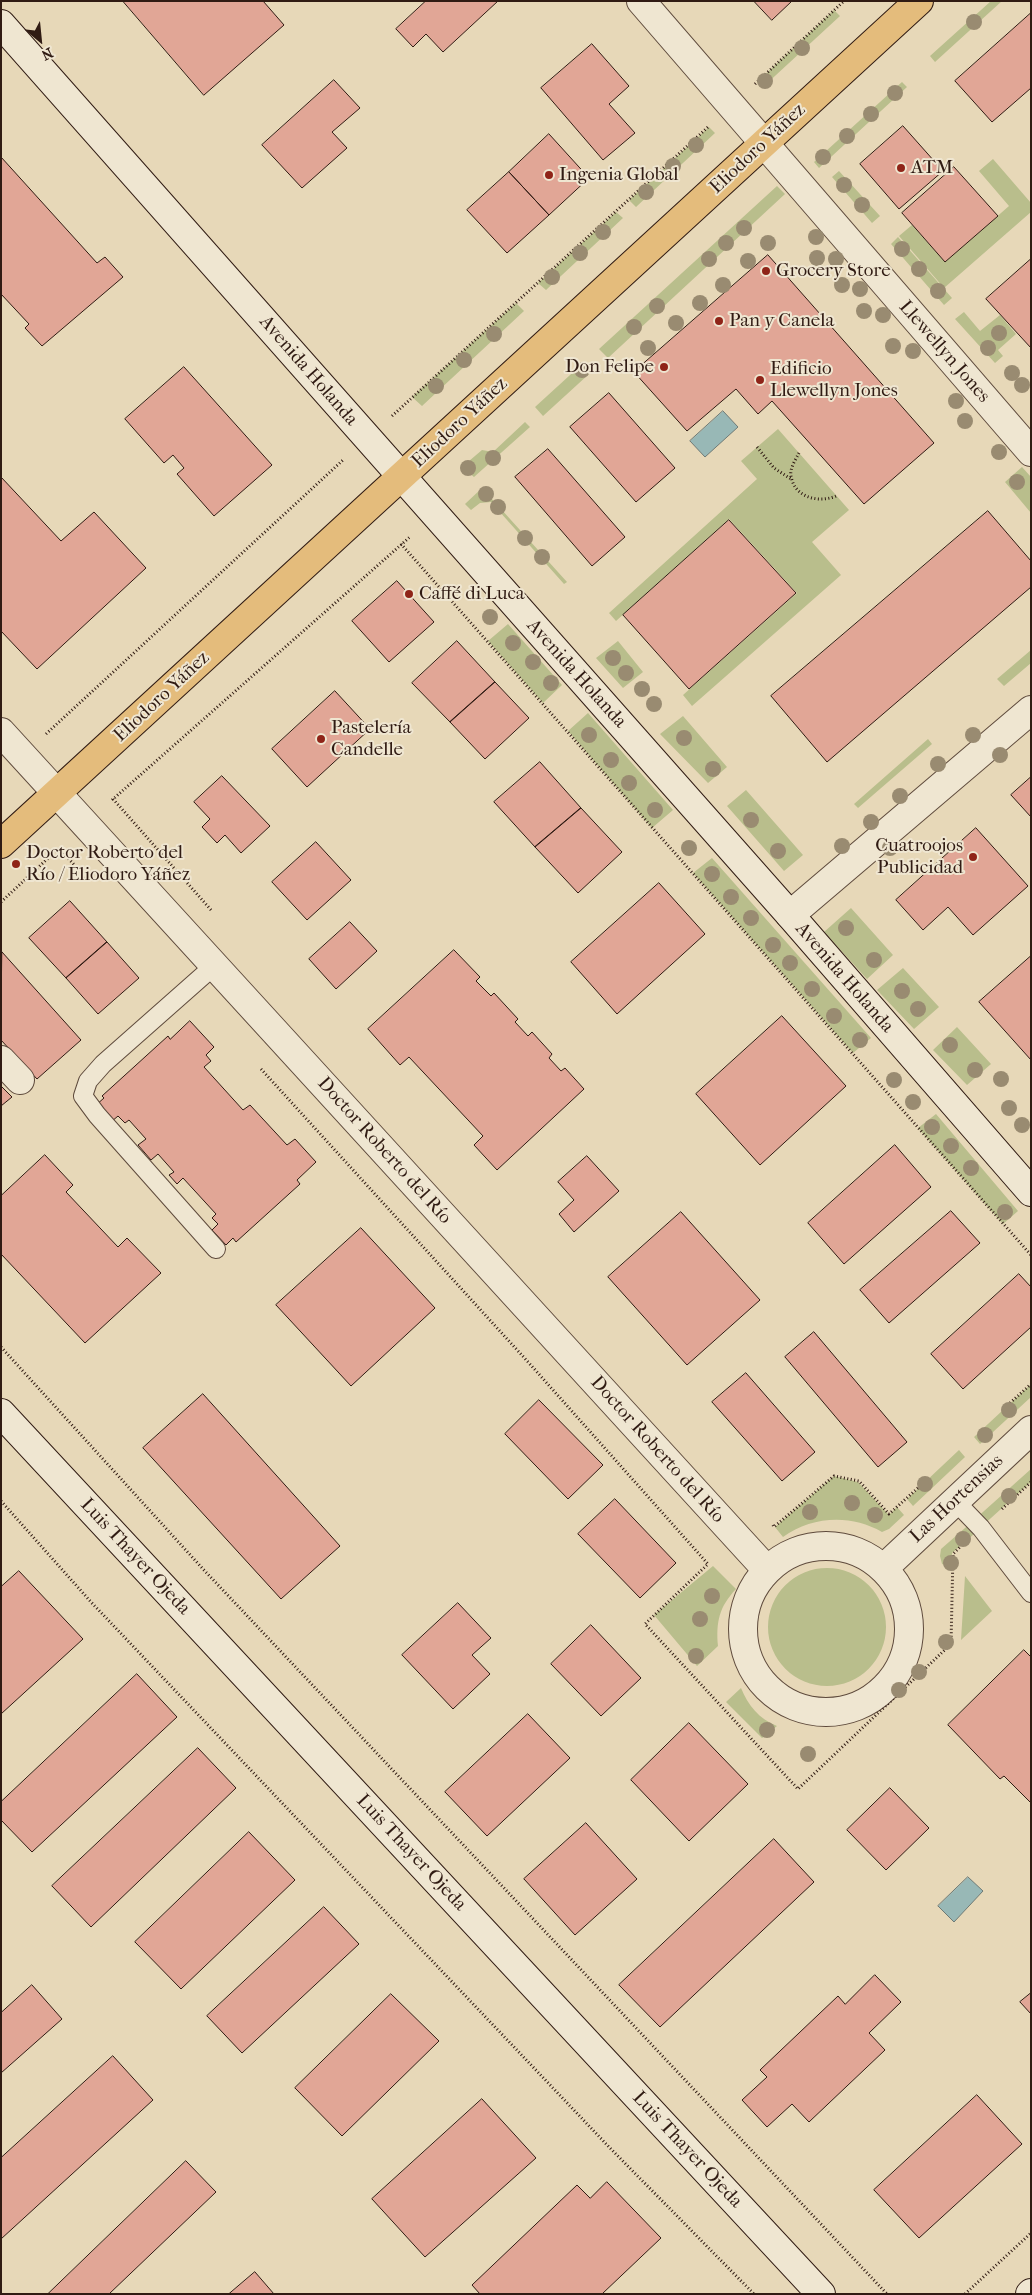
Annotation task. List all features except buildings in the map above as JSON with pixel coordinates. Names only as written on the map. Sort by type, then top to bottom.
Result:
[{"type":"main road","name":"Eliodoro Yáñez","points":[[1,844],[919,1]]},
{"type":"street","name":"Llewellyn Jones","points":[[641,1],[1031,452]]},
{"type":"street","name":"Avenida Holanda","points":[[1,24],[790,915],[1031,1192]]},
{"type":"street","points":[[790,915],[1031,710]]},
{"type":"street","name":"Doctor Roberto del Río","points":[[1,732],[767,1570]]},
{"type":"street","points":[[1,1060],[20,1080]]},
{"type":"street","name":"Luis Thayer Ojeda","points":[[1,1413],[821,2294]]},
{"type":"street","name":"Las Hortensias","points":[[884,1568],[1031,1430]]},
{"type":"street","points":[[812,1546],[837,1546],[862,1554],[884,1568],[901,1590],[909,1617],[908,1645],[898,1671],[880,1692],[855,1707],[828,1712],[800,1708],[775,1695],[756,1674],[745,1648],[743,1620],[751,1593],[767,1570],[788,1555],[812,1546]]},
{"type":"lane","points":[[215,965],[103,1064],[88,1081],[83,1096],[216,1249]]},
{"type":"lane","points":[[955,1501],[981,1528],[1031,1593]]},
{"type":"path","points":[[392,416],[732,106],[844,1]]},
{"type":"path","points":[[22,756],[367,437]]},
{"type":"path","points":[[757,448],[774,468],[791,479],[799,491],[810,498],[819,500],[836,496]]},
{"type":"path","points":[[791,479],[792,465],[799,453]]},
{"type":"path","points":[[108,804],[435,514]]},
{"type":"path","points":[[401,544],[1031,1255]]},
{"type":"path","points":[[113,799],[216,916]]},
{"type":"path","points":[[1,902],[65,842]]},
{"type":"path","points":[[1,1347],[204,1570],[887,2294]]},
{"type":"path","points":[[1002,1410],[1031,1384]]},
{"type":"path","points":[[768,1520],[774,1526],[834,1476],[859,1481],[889,1514],[925,1482]]},
{"type":"path","points":[[1,1501],[118,1631],[603,2140],[754,2294]]},
{"type":"path","points":[[965,2294],[1031,2234]]},
{"type":"green space","points":[[991,1],[1002,1],[935,62],[930,56]]},
{"type":"green space","points":[[834,10],[840,16],[763,87],[757,82]]},
{"type":"green space","points":[[902,82],[907,87],[819,168],[814,162]]},
{"type":"green space","points":[[709,127],[715,133],[636,207],[629,200]]},
{"type":"green space","points":[[993,159],[1031,203],[1031,212],[944,288],[899,236],[912,225],[945,262],[1009,206],[979,171]]},
{"type":"green space","points":[[839,171],[880,216],[872,223],[832,177]]},
{"type":"green space","points":[[777,186],[785,194],[608,358],[599,349]]},
{"type":"green space","points":[[616,212],[623,218],[546,290],[538,283]]},
{"type":"green space","points":[[898,237],[952,298],[944,305],[891,244]]},
{"type":"green space","points":[[516,303],[524,311],[422,406],[412,397]]},
{"type":"green space","points":[[964,312],[980,331],[1000,315],[1016,334],[998,350],[1003,356],[995,363],[955,319]]},
{"type":"green space","points":[[581,365],[589,374],[543,416],[535,407]]},
{"type":"green space","points":[[525,422],[530,427],[474,477],[462,467],[482,450],[493,452]]},
{"type":"green space","points":[[778,429],[849,510],[812,542],[841,575],[692,706],[683,695],[797,593],[729,519],[616,621],[609,613],[757,479],[741,461]]},
{"type":"green space","points":[[1022,467],[1031,477],[1031,513],[1005,482]]},
{"type":"green space","points":[[482,488],[567,582],[564,584],[491,502],[480,503],[471,510],[465,504]]},
{"type":"green space","points":[[508,624],[562,685],[543,703],[488,641]]},
{"type":"green space","points":[[618,641],[643,672],[623,688],[596,658]]},
{"type":"green space","points":[[1031,650],[1031,663],[1004,686],[997,679]]},
{"type":"green space","points":[[588,713],[673,810],[652,828],[568,731]]},
{"type":"green space","points":[[683,716],[727,767],[708,783],[660,734]]},
{"type":"green space","points":[[928,739],[932,744],[858,808],[854,804]]},
{"type":"green space","points":[[746,790],[803,855],[784,871],[727,806]]},
{"type":"green space","points":[[712,858],[871,1038],[853,1053],[693,873]]},
{"type":"green space","points":[[851,908],[893,955],[867,979],[824,932]]},
{"type":"green space","points":[[903,968],[939,1007],[914,1029],[877,990]]},
{"type":"green space","points":[[957,1027],[991,1064],[967,1085],[933,1050]]},
{"type":"green space","points":[[936,1114],[1018,1211],[1003,1224],[918,1128]]},
{"type":"green space","points":[[1031,1384],[1031,1397],[980,1444],[974,1437]]},
{"type":"green space","points":[[959,1450],[965,1457],[913,1506],[907,1499]]},
{"type":"green space","points":[[1031,1469],[1031,1482],[981,1527],[974,1520]]},
{"type":"green space","points":[[834,1476],[858,1482],[889,1515],[897,1507],[904,1515],[889,1529],[882,1532],[858,1522],[832,1520],[806,1525],[783,1537],[775,1527]]},
{"type":"green space","points":[[973,1521],[981,1528],[952,1553],[952,1568],[942,1564],[941,1549]]},
{"type":"green space","points":[[713,1566],[736,1589],[726,1602],[720,1615],[718,1622],[718,1646],[697,1666],[654,1615]]},
{"type":"green space","points":[[827,1568],[850,1573],[869,1585],[881,1604],[886,1627],[881,1650],[869,1669],[850,1681],[827,1686],[804,1681],[785,1669],[773,1650],[768,1627],[773,1604],[785,1585],[804,1573]]},
{"type":"green space","points":[[965,1576],[992,1611],[961,1640]]},
{"type":"green space","points":[[741,1688],[755,1711],[765,1720],[777,1726],[762,1738],[726,1702]]},
{"type":"water","points":[[723,411],[738,427],[705,457],[690,441]]},
{"type":"water","points":[[968,1877],[983,1891],[954,1922],[938,1906]]},
{"type":"place","name":"ATM","points":[[901,168]]},
{"type":"place","name":"Ingenia Global","points":[[549,175]]},
{"type":"place","name":"Grocery Store","points":[[766,271]]},
{"type":"place","name":"Pan y Canela","points":[[719,321]]},
{"type":"place","name":"Don Felipe","points":[[664,367]]},
{"type":"place","name":"Edificio Llewellyn Jones","points":[[760,380]]},
{"type":"place","name":"Caffé di Luca","points":[[409,594]]},
{"type":"place","name":"Pastelería Candelle","points":[[321,739]]},
{"type":"place","name":"Cuatroojos Publicidad","points":[[973,857]]},
{"type":"place","name":"Doctor Roberto del Río / Eliodoro Yáñez","points":[[16,864]]}]
